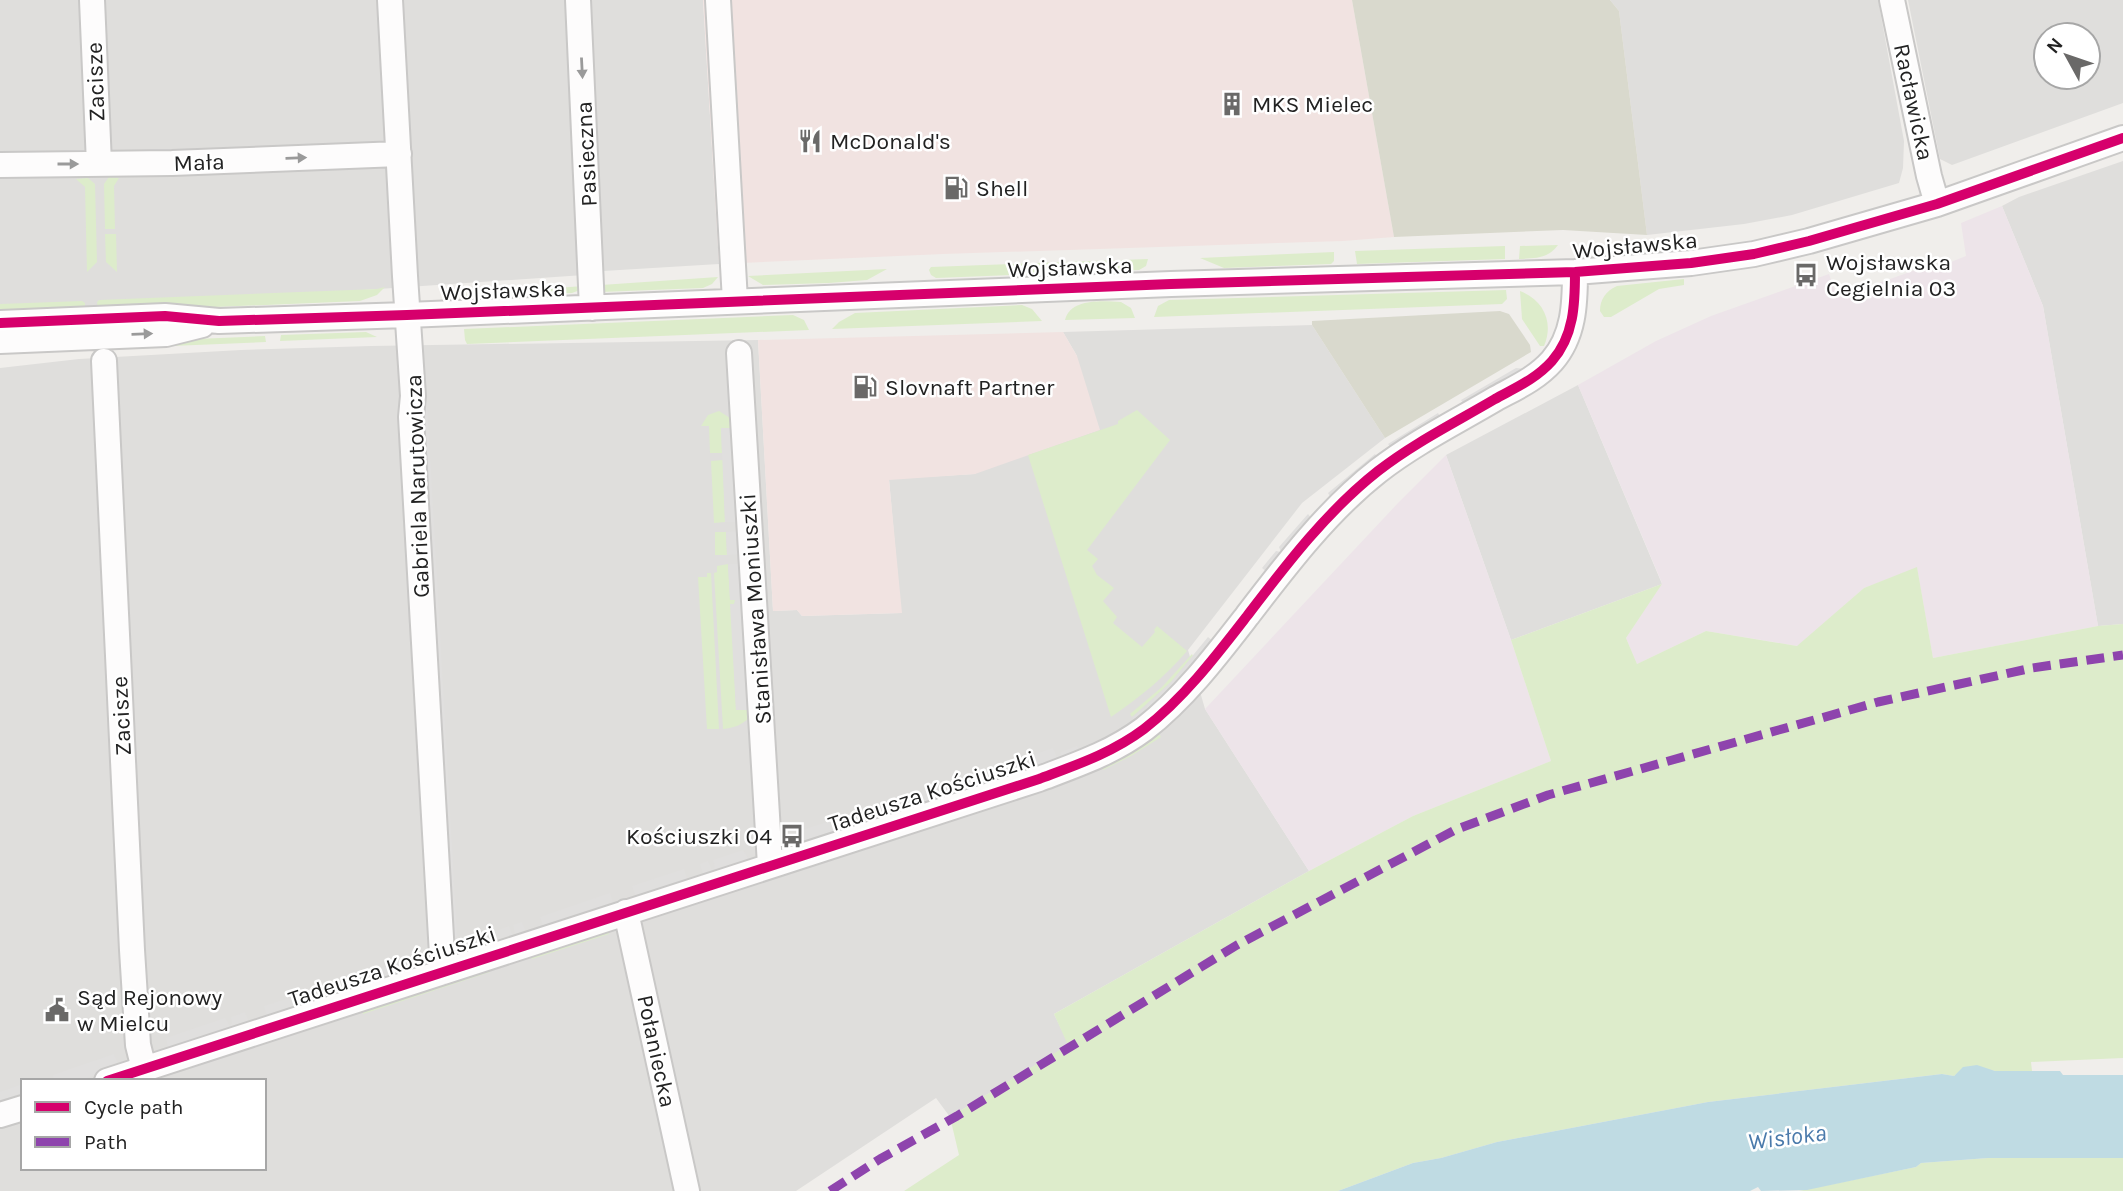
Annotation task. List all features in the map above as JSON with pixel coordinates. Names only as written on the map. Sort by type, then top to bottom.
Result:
[{"type":"street","name":"Zacisze","points":[[92,0],[99,164]]},
{"type":"street","name":"Gabriela Narutowicza","points":[[390,0],[414,396],[411,417],[443,972]]},
{"type":"street","name":"Pasieczna","points":[[579,0],[592,308]]},
{"type":"street","points":[[718,0],[735,301]]},
{"type":"street","name":"Racławicka","points":[[1892,0],[1937,204]]},
{"type":"street","name":"Wojsławska","points":[[0,323],[165,316],[219,321],[407,315],[1171,284],[1576,272],[1691,264],[1809,242],[1937,204],[2123,138]]},
{"type":"street","name":"Mała","points":[[0,165],[172,163],[399,154]]},
{"type":"street","name":"Tadeusza Kościuszki","points":[[113,1079],[1095,759],[1144,729],[1173,703],[1210,663],[1287,564],[1348,497],[1378,471],[1417,444],[1541,374],[1560,350],[1566,337],[1575,309],[1576,272]]},
{"type":"street","name":"Wojsławska","points":[[0,341],[166,334],[219,321]]},
{"type":"street","name":"Stanisława Moniuszki","points":[[739,354],[770,865]]},
{"type":"street","name":"Zacisze","points":[[104,362],[132,950],[138,1045],[144,1069]]},
{"type":"street","name":"Połaniecka","points":[[625,912],[687,1191]]},
{"type":"street","points":[[0,1115],[21,1109]]},
{"type":"shaded area","points":[[0,0],[703,0],[719,264],[0,315]]},
{"type":"shaded area","points":[[703,0],[1352,0],[1394,237],[719,264]]},
{"type":"shaded area","points":[[1352,0],[1610,0],[1619,11],[1647,235],[1563,230],[1394,237]]},
{"type":"shaded area","points":[[1610,0],[1878,0],[1904,141],[1903,168],[1899,183],[1792,215],[1744,224],[1647,235],[1619,11]]},
{"type":"shaded area","points":[[1908,0],[2123,0],[2123,103],[1952,165],[1940,159]]},
{"type":"shaded area","points":[[2123,161],[2123,624],[2098,626],[2043,306],[2002,206],[2019,197]]},
{"type":"shaded area","points":[[2002,206],[2043,306],[2098,626],[1933,658],[1917,568],[1864,588],[1798,646],[1706,631],[1637,664],[1626,638],[1662,583],[1578,385],[1656,341],[1711,316],[1829,274],[1837,298],[1921,268],[1941,266],[1966,256],[1961,223]]},
{"type":"shaded area","points":[[1500,311],[1509,314],[1530,345],[1531,352],[1385,438],[1312,325],[1312,321]]},
{"type":"shaded area","points":[[1312,325],[1385,438],[1302,503],[1188,650],[1205,709],[1309,871],[1054,1014],[1069,1045],[950,1117],[936,1098],[796,1191],[0,1191],[0,368],[79,359],[241,350],[758,340],[773,611],[797,610],[802,616],[901,613],[889,479],[975,474],[1077,356],[1063,332]]},
{"type":"shaded area","points":[[1063,332],[1077,356],[1100,430],[975,474],[889,480],[902,613],[802,616],[797,610],[773,611],[758,340]]},
{"type":"shaded area","points":[[1516,368],[1527,369],[1465,406],[1461,400]]},
{"type":"shaded area","points":[[1578,385],[1662,584],[1511,640],[1446,455]]},
{"type":"shaded area","points":[[423,401],[427,401],[457,936],[450,938],[420,410]]},
{"type":"shaded area","points":[[1438,413],[1442,420],[1393,450],[1388,444]]},
{"type":"shaded area","points":[[721,428],[735,428],[740,522],[725,522]]},
{"type":"shaded area","points":[[1375,454],[1379,460],[1332,500],[1328,493]]},
{"type":"shaded area","points":[[1446,455],[1551,761],[1413,816],[1309,871],[1205,709]]},
{"type":"shaded area","points":[[1308,514],[1313,520],[1268,573],[1262,568],[1276,551],[1281,552],[1279,547]]},
{"type":"shaded area","points":[[740,531],[742,554],[727,555],[726,532]]},
{"type":"shaded area","points":[[728,564],[742,564],[750,710],[736,710],[730,604],[734,604],[735,600],[730,600]]},
{"type":"shaded area","points":[[1208,637],[1214,642],[1197,663],[1137,723],[1132,717],[1143,709],[1148,711],[1147,705],[1171,682]]},
{"type":"shaded area","points":[[1077,746],[1080,753],[1008,777],[1004,765],[1053,748],[1057,757],[1061,752]]},
{"type":"shaded area","points":[[977,773],[981,786],[946,798],[942,785],[958,779],[963,788],[971,784],[969,776]]},
{"type":"shaded area","points":[[927,790],[930,803],[888,817],[884,804]]},
{"type":"shaded area","points":[[859,812],[862,825],[801,844],[799,831]]},
{"type":"shaded area","points":[[743,850],[749,860],[704,877],[700,864],[708,861],[712,870],[715,867],[713,860]]},
{"type":"shaded area","points":[[684,869],[688,882],[637,899],[632,886]]},
{"type":"shaded area","points":[[610,893],[614,906],[545,930],[540,917]]},
{"type":"shaded area","points":[[522,922],[527,935],[492,944],[491,933],[509,926],[512,934],[515,934],[513,925]]},
{"type":"shaded area","points":[[412,958],[416,971],[342,995],[337,983]]},
{"type":"shaded area","points":[[308,992],[313,1005],[268,1019],[264,1006]]},
{"type":"shaded area","points":[[245,1012],[250,1025],[169,1051],[166,1038],[225,1018],[230,1026],[231,1017]]},
{"type":"shaded area","points":[[114,1054],[119,1067],[84,1079],[54,1079],[53,1075]]},
{"type":"shaded area","points":[[21,1085],[21,1100],[0,1106],[0,1092]]},
{"type":"green space","points":[[109,177],[119,178],[114,186],[115,229],[105,229],[104,184]]},
{"type":"green space","points":[[88,178],[95,184],[97,262],[87,272],[85,187],[76,179]]},
{"type":"green space","points":[[105,234],[116,234],[117,272],[106,262]]},
{"type":"green space","points":[[1558,245],[1545,255],[1519,259],[1520,246]]},
{"type":"green space","points":[[1505,246],[1505,259],[1357,264],[1355,251]]},
{"type":"green space","points":[[1334,252],[1334,261],[1331,264],[1224,268],[1200,258]]},
{"type":"green space","points":[[1148,259],[1146,266],[1139,270],[936,278],[929,270],[931,267]]},
{"type":"green space","points":[[887,269],[867,280],[829,283],[763,285],[748,276]]},
{"type":"green space","points":[[718,277],[703,288],[601,292],[601,285]]},
{"type":"green space","points":[[1684,279],[1684,285],[1659,289],[1611,317],[1604,317],[1600,311],[1604,296],[1617,286]]},
{"type":"green space","points":[[583,286],[572,293],[464,295]]},
{"type":"green space","points":[[385,287],[377,295],[360,301],[98,312],[97,302],[99,300]]},
{"type":"green space","points":[[1506,290],[1507,299],[1502,304],[1154,317],[1158,306],[1169,300]]},
{"type":"green space","points":[[1520,291],[1535,300],[1545,313],[1548,329],[1544,346],[1540,346],[1522,319]]},
{"type":"green space","points":[[1097,301],[1121,302],[1131,308],[1135,318],[1065,320],[1068,313],[1080,304]]},
{"type":"green space","points":[[85,303],[85,312],[0,316],[0,304]]},
{"type":"green space","points":[[1022,305],[1032,309],[1042,321],[832,329],[855,313]]},
{"type":"green space","points":[[793,315],[804,320],[809,330],[467,344],[464,329]]},
{"type":"green space","points":[[366,332],[377,337],[280,341],[281,335]]},
{"type":"green space","points":[[265,336],[266,342],[99,349],[99,343]]},
{"type":"green space","points":[[1137,410],[1170,440],[1087,550],[1098,559],[1092,566],[1097,575],[1114,588],[1103,601],[1117,617],[1113,623],[1142,647],[1157,626],[1187,651],[1151,687],[1111,717],[1028,455],[1118,424],[1118,421]]},
{"type":"green space","points":[[719,411],[730,418],[735,428],[721,428],[722,453],[710,453],[709,426],[701,426],[708,415]]},
{"type":"green space","points":[[723,460],[725,522],[714,523],[711,461]]},
{"type":"green space","points":[[715,532],[726,532],[727,555],[715,555]]},
{"type":"green space","points":[[728,564],[730,599],[735,600],[735,604],[731,604],[736,710],[750,710],[750,717],[738,726],[723,729],[714,573],[717,572],[717,566]]},
{"type":"green space","points":[[1917,567],[1933,658],[2098,626],[2123,624],[2123,1058],[2031,1062],[2032,1071],[1996,1071],[1970,1066],[1954,1076],[1942,1074],[1708,1102],[1497,1142],[1413,1163],[1338,1191],[904,1191],[959,1155],[950,1117],[1068,1045],[1054,1014],[1413,816],[1551,761],[1511,640],[1662,584],[1626,638],[1637,664],[1706,631],[1797,646],[1864,588]]},
{"type":"green space","points":[[707,573],[711,573],[719,729],[707,729],[698,577],[707,577]]},
{"type":"green space","points":[[1192,654],[1171,682],[1132,717],[1130,714],[1162,687]]},
{"type":"green space","points":[[1157,731],[1161,737],[1103,770],[1102,767]]},
{"type":"green space","points":[[608,928],[609,934],[532,959],[530,954]]},
{"type":"green space","points":[[488,967],[490,972],[363,1014],[361,1009]]},
{"type":"green space","points":[[2066,1156],[2123,1158],[2123,1191],[1799,1191],[1916,1167],[1921,1163]]},
{"type":"water","name":"Wisłoka","points":[[1977,1065],[1995,1071],[2123,1075],[2123,1158],[1988,1158],[1921,1163],[1916,1167],[1807,1190],[1761,1191],[1758,1187],[1750,1191],[1338,1191],[1413,1163],[1497,1142],[1708,1102],[1942,1074],[1954,1076],[1963,1067]]},
{"type":"marked path","points":[[830,1191],[1237,945],[1455,830],[1548,795],[1878,702],[2032,668],[2123,655]]},
{"type":"cycle path","points":[[0,323],[165,316],[219,321],[407,315],[1171,284],[1575,272],[1691,263],[1754,254],[1809,241],[1937,204],[2123,138]]},
{"type":"cycle path","points":[[113,1079],[1039,779],[1119,745],[1159,717],[1186,690],[1308,539],[1359,487],[1406,451],[1525,383],[1552,361],[1565,341],[1572,319],[1575,272]]},
{"type":"place","name":"MKS Mielec","points":[[1232,104]]},
{"type":"place","name":"McDonald's","points":[[810,141]]},
{"type":"place","name":"Shell","points":[[956,188]]},
{"type":"place","name":"Wojsławska Cegielnia 03","points":[[1806,275]]},
{"type":"place","name":"Slovnaft Partner","points":[[865,387]]},
{"type":"place","name":"Kościuszki 04","points":[[792,836]]},
{"type":"place","name":"Sąd Rejonowy w Mielcu","points":[[57,1010]]}]
